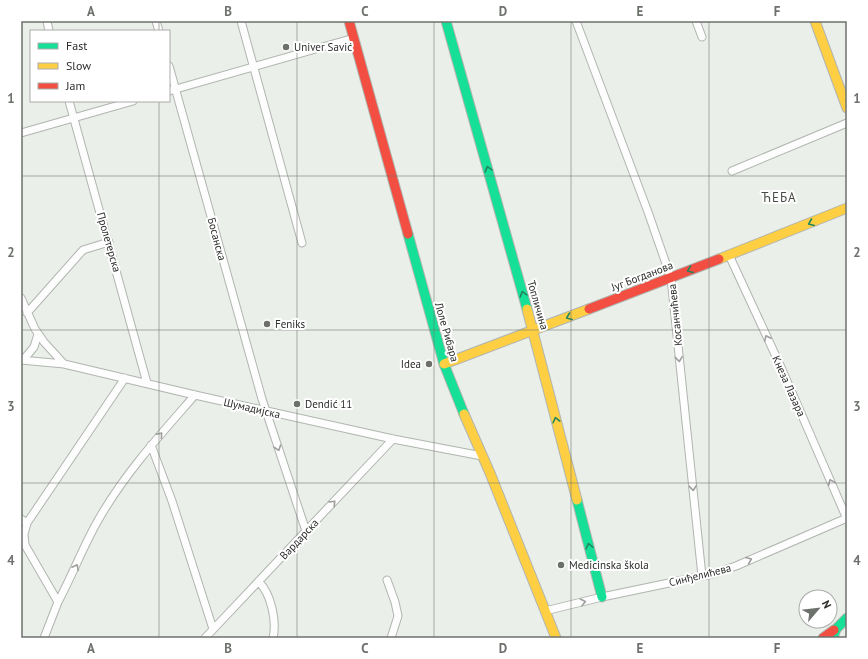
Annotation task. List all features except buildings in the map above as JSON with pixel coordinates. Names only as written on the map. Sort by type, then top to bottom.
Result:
[{"type":"street","points":[[241,21],[302,243]]},
{"type":"street","name":"Лоле Рибара","points":[[349,21],[444,364],[556,638]]},
{"type":"street","name":"Топличина","points":[[446,21],[533,330],[602,597]]},
{"type":"street","name":"Косанчићева","points":[[576,21],[648,212],[671,278],[702,576]]},
{"type":"street","points":[[696,21],[702,38]]},
{"type":"street","points":[[815,21],[847,108]]},
{"type":"street","points":[[172,90],[354,38]]},
{"type":"street","name":"Босанска","points":[[170,74],[172,90],[265,411],[306,531]]},
{"type":"street","name":"Пролетерска","points":[[69,102],[148,383]]},
{"type":"street","points":[[21,133],[130,102]]},
{"type":"street","points":[[732,171],[847,123]]},
{"type":"street","name":"Југ Богданова","points":[[444,364],[671,278],[847,208]]},
{"type":"street","points":[[27,313],[83,250],[109,242]]},
{"type":"street","name":"Кнеза Лазара","points":[[729,255],[783,372],[847,518]]},
{"type":"street","points":[[21,298],[38,334],[64,364]]},
{"type":"street","points":[[22,360],[34,347],[38,334]]},
{"type":"street","name":"Шумадијска","points":[[22,360],[64,364],[265,411],[393,439],[482,456]]},
{"type":"street","points":[[58,602],[25,545],[24,521],[125,378]]},
{"type":"street","points":[[44,638],[58,602],[99,518],[125,478],[195,395]]},
{"type":"street","name":"Вардарска","points":[[205,638],[393,439]]},
{"type":"street","points":[[151,446],[172,501],[213,629]]},
{"type":"street","name":"Синђелићева","points":[[545,611],[602,597],[702,576],[736,566],[847,518]]},
{"type":"street","points":[[387,580],[398,616],[391,638]]},
{"type":"street","points":[[259,582],[266,592],[275,621],[274,638]]},
{"type":"street","points":[[823,638],[834,634],[840,623],[847,618]]},
{"type":"traffic: fast","points":[[446,21],[527,309]]},
{"type":"traffic: fast","points":[[408,234],[444,364],[464,414]]},
{"type":"traffic: fast","points":[[577,500],[602,597]]},
{"type":"traffic: fast","points":[[833,638],[836,629],[847,618]]},
{"type":"traffic: slow","points":[[815,21],[847,108]]},
{"type":"traffic: slow","points":[[719,259],[847,208]]},
{"type":"traffic: slow","points":[[527,309],[577,500]]},
{"type":"traffic: slow","points":[[444,364],[589,309]]},
{"type":"traffic: slow","points":[[464,414],[490,473],[556,638]]},
{"type":"traffic: jam","points":[[349,21],[408,234]]},
{"type":"traffic: jam","points":[[589,309],[719,259]]},
{"type":"traffic: jam","points":[[823,638],[834,630]]},
{"type":"place","name":"Univer Savić","points":[[286,47]]},
{"type":"place","name":"Feniks","points":[[267,324]]},
{"type":"place","name":"Idea","points":[[429,364]]},
{"type":"place","name":"Dendić 11","points":[[297,404]]},
{"type":"place","name":"Medicinska škola","points":[[561,565]]},
{"type":"district","name":"ЋЕБА","points":[[779,197]]}]
